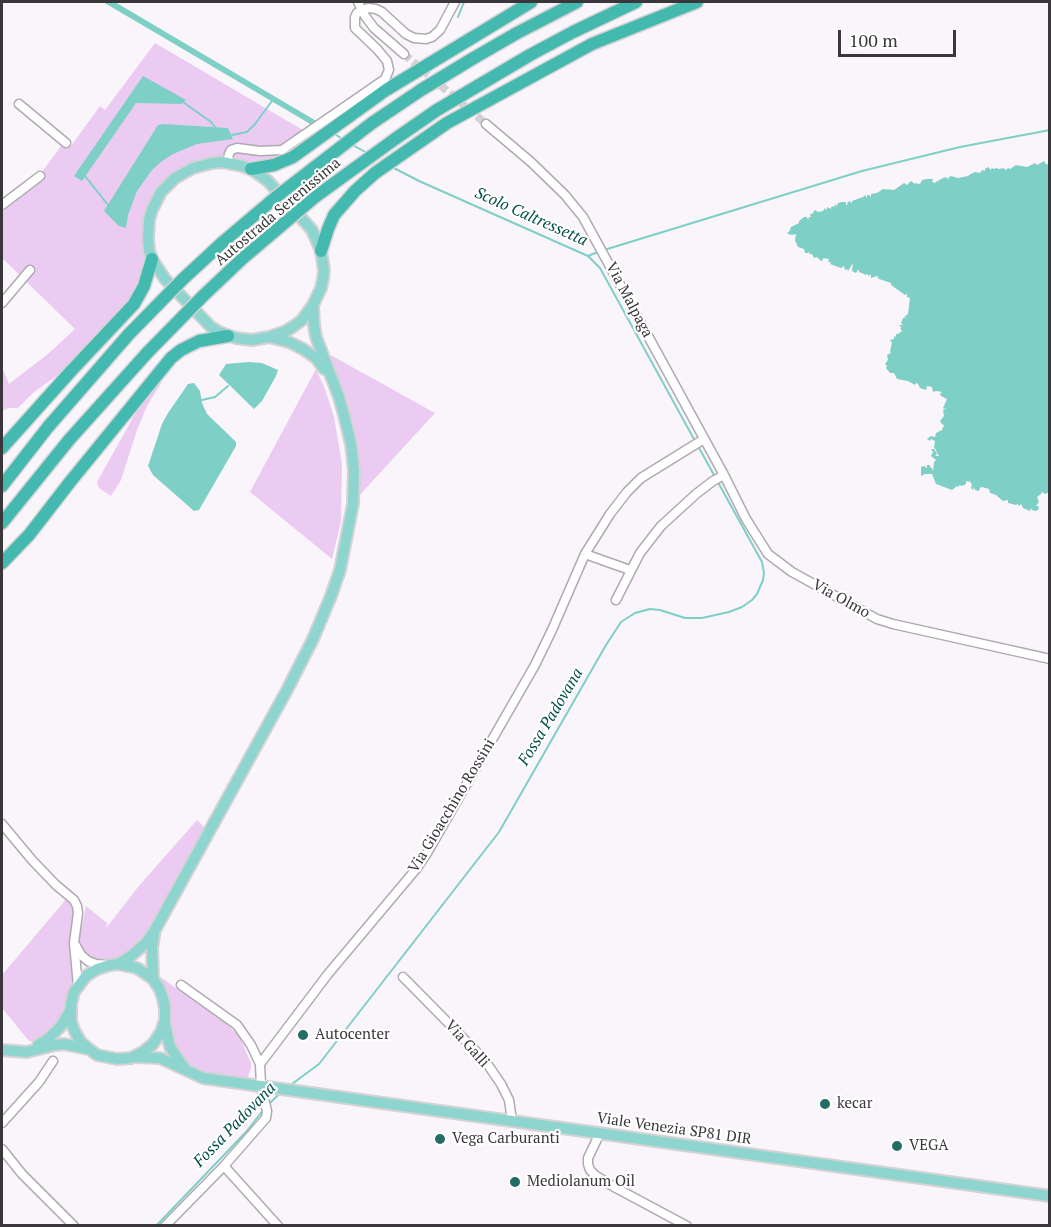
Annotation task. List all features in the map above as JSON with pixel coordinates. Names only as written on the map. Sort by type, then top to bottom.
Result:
[{"type":"highway","points":[[251,169],[286,161],[308,139],[333,121],[531,2]]},
{"type":"highway","name":"Autostrada Serenissima","points":[[2,486],[48,427],[129,334],[183,279],[276,196],[372,123],[421,90],[517,33],[577,2]]},
{"type":"highway","name":"Autostrada Serenissima","points":[[2,523],[69,440],[148,352],[242,259],[315,198],[437,110],[530,55],[636,2]]},
{"type":"highway","points":[[321,251],[334,215],[354,192],[375,173],[447,123],[592,44],[697,2]]},
{"type":"highway","points":[[2,448],[134,304],[144,286],[152,259]]},
{"type":"highway","points":[[2,563],[29,535],[171,358],[199,341],[228,336]]},
{"type":"main road","points":[[212,163],[227,163],[251,169],[275,188],[307,224],[316,237],[324,270],[321,288],[313,305],[302,320],[286,331],[269,337],[244,340],[228,336],[211,327],[201,318],[165,279],[152,259],[148,240],[152,210],[161,192],[175,178],[192,168],[212,163]]},
{"type":"main road","points":[[165,1020],[153,1044],[143,1052],[131,1058],[110,1059],[88,1049],[81,1042],[71,1022],[72,998],[86,976],[97,969],[114,965],[138,951],[155,930],[287,690],[313,639],[331,596],[340,570],[353,504],[354,470],[344,415],[316,337],[313,305]]},
{"type":"main road","points":[[269,337],[289,342],[310,353],[320,363],[334,385]]},
{"type":"main road","points":[[153,980],[152,948],[155,930]]},
{"type":"main road","points":[[114,965],[137,968],[153,980],[159,988],[163,998],[170,1047],[186,1069]]},
{"type":"main road","points":[[27,1052],[48,1039],[70,1011]]},
{"type":"main road","points":[[2,1050],[27,1052],[64,1044],[88,1049]]},
{"type":"main road","name":"Viale Venezia SP81 DIR","points":[[131,1058],[160,1058],[203,1078],[1050,1196]]},
{"type":"street","points":[[360,6],[382,12],[406,34],[414,38],[426,39],[440,30],[455,2]]},
{"type":"street","points":[[360,6],[374,28],[404,54]]},
{"type":"street","points":[[333,121],[380,84],[388,73],[387,61],[355,28],[355,17],[360,6]]},
{"type":"street","points":[[19,104],[66,143]]},
{"type":"street","name":"Via Malpaga","points":[[486,124],[531,162],[572,202],[583,217],[699,442]]},
{"type":"street","points":[[227,163],[231,150],[237,148],[260,151],[282,150],[308,139]]},
{"type":"street","points":[[2,205],[40,176]]},
{"type":"street","points":[[2,303],[30,270]]},
{"type":"street","name":"Via Olmo","points":[[699,442],[719,478],[768,554],[792,572],[885,622],[1050,659]]},
{"type":"street","name":"Via Gioacchino Rossini","points":[[260,1064],[328,974],[427,853],[535,665],[585,554],[610,514],[641,478],[699,442]]},
{"type":"street","points":[[616,600],[640,553],[660,526],[696,494],[719,478]]},
{"type":"street","points":[[585,554],[630,570]]},
{"type":"street","points":[[2,824],[40,869],[74,900],[77,906],[74,943],[78,986]]},
{"type":"street","points":[[74,943],[81,955],[88,961],[114,965]]},
{"type":"street","name":"Via Galli","points":[[403,977],[488,1065],[509,1100],[512,1121]]},
{"type":"street","points":[[165,1226],[224,1166],[266,1118],[260,1064],[251,1045],[237,1026],[180,985]]},
{"type":"street","points":[[2,1123],[39,1082],[52,1061]]},
{"type":"street","points":[[600,1133],[588,1158],[590,1170],[635,1199],[687,1226]]},
{"type":"street","points":[[2,1149],[22,1174],[74,1226]]},
{"type":"street","points":[[224,1166],[278,1226]]},
{"type":"shaded area","points":[[103,2],[115,2],[318,122],[312,125]]},
{"type":"shaded area","points":[[155,43],[318,139],[277,162],[182,170],[144,221],[145,260],[142,288],[69,367],[34,392],[18,408],[8,408],[2,411],[2,367],[9,384],[48,354],[75,329],[2,258],[2,212],[31,187],[61,146],[71,146],[100,106],[105,110]]},
{"type":"shaded area","points":[[143,76],[186,100],[181,104],[136,103],[82,181],[74,176]]},
{"type":"shaded area","points":[[158,125],[228,128],[233,139],[197,144],[162,161],[152,170],[137,191],[126,228],[119,226],[104,211]]},
{"type":"shaded area","points":[[1044,161],[1050,165],[1050,479],[1048,480],[1050,492],[1045,494],[1042,492],[1037,497],[1039,502],[1036,506],[1039,509],[1036,511],[1031,508],[1030,511],[1023,508],[1021,504],[1019,506],[1008,503],[1008,500],[1003,501],[990,493],[989,489],[982,487],[979,491],[974,487],[973,490],[970,480],[952,490],[936,484],[932,474],[921,476],[921,467],[927,468],[927,465],[930,465],[933,471],[936,460],[931,456],[933,452],[931,449],[934,449],[937,454],[935,456],[939,456],[934,447],[935,441],[927,439],[931,436],[935,437],[936,433],[942,430],[944,425],[940,421],[944,416],[943,410],[946,408],[943,408],[947,399],[941,396],[940,393],[943,392],[933,392],[932,387],[927,386],[926,390],[920,388],[916,383],[915,385],[897,379],[894,373],[890,373],[886,368],[887,355],[891,353],[890,340],[902,331],[900,328],[902,327],[899,326],[903,325],[901,323],[903,318],[906,318],[904,317],[908,314],[910,298],[891,283],[877,276],[871,278],[871,274],[869,276],[859,270],[856,273],[852,271],[853,263],[848,271],[844,266],[841,268],[830,264],[829,259],[823,258],[821,261],[817,257],[814,258],[812,254],[809,254],[810,252],[805,253],[804,249],[798,247],[795,240],[796,234],[787,233],[804,217],[808,220],[811,217],[810,214],[815,210],[823,211],[825,208],[827,210],[827,207],[831,209],[835,207],[835,204],[837,206],[841,202],[846,202],[847,205],[848,202],[852,203],[865,195],[867,198],[867,195],[871,197],[871,194],[883,189],[894,190],[911,181],[920,184],[922,180],[933,179],[932,182],[935,183],[938,180],[939,183],[939,180],[945,177],[950,180],[948,178],[951,176],[968,177],[975,172],[985,171],[988,167],[991,170],[992,167],[1006,170],[1016,165],[1027,167]]},
{"type":"shaded area","points":[[327,353],[435,413],[357,498],[346,406]]},
{"type":"shaded area","points":[[262,363],[278,370],[262,401],[254,409],[219,375],[226,364]]},
{"type":"shaded area","points":[[316,369],[334,417],[342,464],[341,521],[332,559],[250,492]]},
{"type":"shaded area","points":[[163,380],[147,406],[121,480],[111,496],[99,488],[97,482],[140,405]]},
{"type":"shaded area","points":[[194,383],[200,391],[207,414],[236,442],[236,446],[199,510],[194,511],[153,475],[148,466],[168,413],[188,384]]},
{"type":"shaded area","points":[[197,820],[206,829],[142,944],[125,956],[100,963],[92,961],[80,948],[79,941],[86,906],[108,924],[107,927],[138,887]]},
{"type":"shaded area","points":[[67,898],[73,904],[74,911],[76,978],[58,1025],[36,1042],[29,1041],[2,1008],[2,975]]},
{"type":"shaded area","points":[[159,976],[236,1033],[251,1063],[248,1077],[240,1081],[196,1072],[181,1059],[175,1051],[171,1034],[169,1001]]},
{"type":"waterway","points":[[458,17],[464,2]]},
{"type":"waterway","points":[[232,135],[247,132],[272,101]]},
{"type":"waterway","points":[[183,102],[215,127]]},
{"type":"waterway","name":"Scolo Caltressetta","points":[[604,250],[862,171],[960,147],[1050,130]]},
{"type":"waterway","name":"Scolo Caltressetta","points":[[333,133],[344,140]]},
{"type":"waterway","name":"Scolo Caltressetta","points":[[351,144],[367,153]]},
{"type":"waterway","name":"Scolo Caltressetta","points":[[390,166],[588,256],[598,252]]},
{"type":"waterway","points":[[85,176],[108,205]]},
{"type":"waterway","name":"Fossa Padovana","points":[[588,256],[600,268],[695,441]]},
{"type":"waterway","points":[[202,400],[215,397],[228,386]]},
{"type":"waterway","name":"Fossa Padovana","points":[[288,1087],[319,1064],[499,832],[621,622],[635,613],[650,609],[685,618],[702,618],[742,607],[757,594],[763,580],[762,562],[698,446]]},
{"type":"waterway","name":"Fossa Padovana","points":[[268,1105],[281,1092]]},
{"type":"waterway","name":"Fossa Padovana","points":[[156,1226],[246,1132],[264,1109]]},
{"type":"tunnel","points":[[404,54],[486,124]]},
{"type":"place","name":"Autocenter","points":[[303,1035]]},
{"type":"place","name":"kecar","points":[[825,1104]]},
{"type":"place","name":"Vega Carburanti","points":[[440,1139]]},
{"type":"place","name":"VEGA","points":[[897,1146]]},
{"type":"place","name":"Mediolanum Oil","points":[[515,1182]]}]
